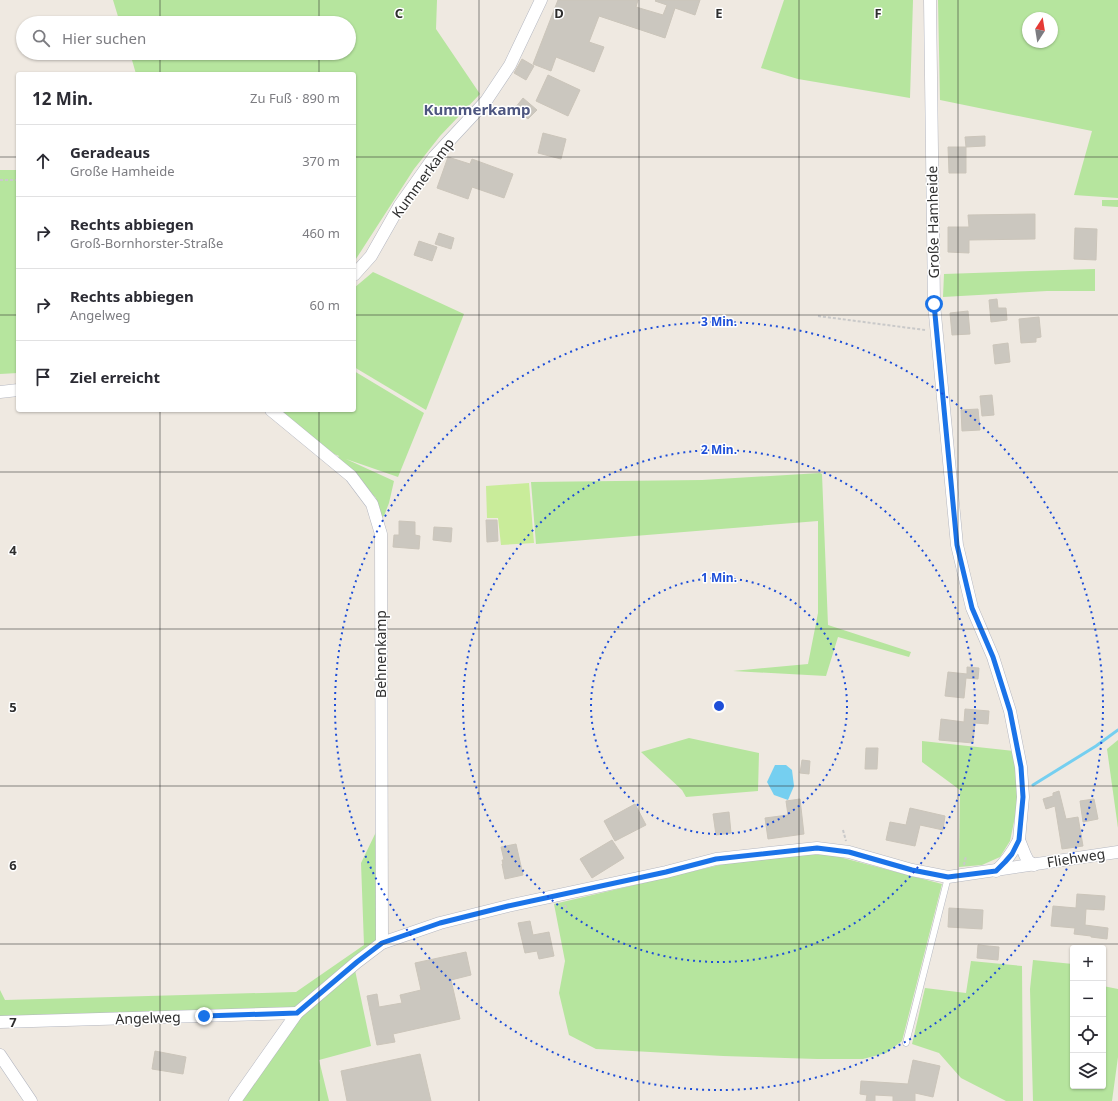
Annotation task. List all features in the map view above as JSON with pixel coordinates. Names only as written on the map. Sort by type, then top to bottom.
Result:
[{"type":"street","name":"Kummerkamp","points":[[356,273],[371,256],[400,205],[434,158],[486,101],[510,65],[541,0]]},
{"type":"street","name":"Große Hamheide","points":[[930,0],[932,214],[936,332],[957,545],[972,608],[993,657],[1010,711],[1021,767],[1023,797],[1019,840],[1012,854],[996,871]]},
{"type":"street","points":[[0,392],[16,390]]},
{"type":"street","name":"Behnenkamp","points":[[273,412],[351,476],[372,504],[381,534],[382,943]]},
{"type":"street","name":"Große Hamheide","points":[[1019,840],[1024,855],[1028,861],[1034,865]]},
{"type":"street","name":"Fliehweg","points":[[235,1101],[297,1013],[357,962],[382,943],[440,923],[508,906],[716,859],[817,848],[849,852],[912,870],[948,877],[1118,852]]},
{"type":"street","name":"Angelweg","points":[[0,1022],[297,1013]]},
{"type":"street","points":[[0,1055],[31,1101]]},
{"type":"lane","points":[[906,1043],[948,877]]},
{"type":"path","points":[[0,180],[16,180]]},
{"type":"path","points":[[818,316],[936,332]]},
{"type":"green space","points":[[113,0],[437,0],[436,29],[480,94],[440,136],[414,169],[356,259],[356,72],[135,72],[132,60],[356,60],[356,16],[118,16]]},
{"type":"green space","points":[[784,0],[913,0],[910,98],[798,79],[761,68]]},
{"type":"green space","points":[[938,0],[1118,0],[1118,198],[1074,195],[1092,131],[940,100]]},
{"type":"green space","points":[[0,170],[16,170],[16,373],[0,374]]},
{"type":"green space","points":[[1102,200],[1118,200],[1118,207],[1102,206]]},
{"type":"green space","points":[[1095,269],[1095,291],[1047,291],[943,297],[944,274]]},
{"type":"green space","points":[[373,272],[464,314],[426,410],[356,368],[356,286]]},
{"type":"green space","points":[[356,372],[424,413],[398,477],[346,459],[394,481],[389,503],[384,516],[380,518],[376,498],[354,475],[335,460],[339,456],[334,454],[282,412],[356,412]]},
{"type":"green space","points":[[822,474],[828,625],[911,652],[909,657],[838,637],[826,676],[733,671],[808,664],[818,613],[818,521],[536,544],[531,482],[702,480]]},
{"type":"green space","points":[[529,483],[534,543],[501,545],[498,518],[487,518],[486,486]]},
{"type":"green space","points":[[689,738],[759,753],[758,791],[686,797],[682,790],[641,752]]},
{"type":"green space","points":[[1118,740],[1118,828],[1107,749]]},
{"type":"green space","points":[[922,741],[1014,751],[1020,793],[1010,841],[1000,857],[982,865],[959,867],[960,790],[922,762]]},
{"type":"green space","points":[[376,832],[380,941],[297,1009],[0,1019],[0,990],[5,1000],[296,992],[364,945],[361,863]]},
{"type":"green space","points":[[824,853],[942,884],[902,1041],[886,1053],[863,1059],[817,1059],[723,1056],[596,1049],[569,1035],[559,993],[565,961],[554,904],[724,864]]},
{"type":"green space","points":[[1033,960],[1070,964],[1070,1089],[1106,1089],[1106,987],[1118,989],[1118,1057],[1112,1101],[1033,1101],[1030,989]]},
{"type":"green space","points":[[971,961],[1022,966],[1023,1101],[1006,1101],[961,1078],[939,1053],[912,1044],[925,988],[966,993]]},
{"type":"green space","points":[[355,970],[371,1046],[319,1060],[329,1101],[241,1101],[301,1014]]},
{"type":"water","points":[[775,765],[786,765],[792,770],[794,786],[788,800],[774,795],[767,782]]},
{"type":"building","points":[[558,0],[638,0],[636,7],[663,15],[667,5],[655,1],[656,0],[700,0],[695,15],[675,8],[665,38],[599,16],[589,42],[604,47],[594,72],[556,57],[551,71],[533,64]]},
{"type":"building","points":[[522,59],[534,66],[526,80],[514,73]]},
{"type":"building","points":[[548,75],[580,90],[568,116],[536,101]]},
{"type":"building","points":[[523,98],[537,110],[528,119],[515,108]]},
{"type":"building","points":[[543,133],[566,139],[561,159],[538,153]]},
{"type":"building","points":[[985,136],[985,146],[966,147],[965,137]]},
{"type":"building","points":[[948,147],[966,147],[966,173],[949,173]]},
{"type":"building","points":[[448,157],[470,164],[472,159],[513,174],[504,198],[472,187],[468,199],[437,188]]},
{"type":"building","points":[[1035,214],[1035,239],[969,240],[969,253],[948,252],[948,227],[969,227],[968,215]]},
{"type":"building","points":[[1075,228],[1097,229],[1096,260],[1074,259]]},
{"type":"building","points":[[439,233],[454,238],[451,249],[435,244]]},
{"type":"building","points":[[419,241],[437,247],[432,261],[414,255]]},
{"type":"building","points":[[997,299],[998,308],[1006,308],[1007,320],[991,322],[989,300]]},
{"type":"building","points":[[968,311],[970,334],[952,335],[950,313]]},
{"type":"building","points":[[1039,317],[1041,337],[1036,338],[1036,342],[1021,343],[1019,319]]},
{"type":"building","points":[[1008,343],[1010,362],[995,364],[993,345]]},
{"type":"building","points":[[992,395],[994,415],[982,416],[980,396]]},
{"type":"building","points":[[978,409],[980,430],[962,431],[961,410]]},
{"type":"building","points":[[486,520],[497,520],[498,541],[487,542]]},
{"type":"building","points":[[399,521],[415,522],[415,535],[420,536],[419,549],[393,547],[394,535],[399,535]]},
{"type":"building","points":[[434,527],[452,528],[451,542],[433,540]]},
{"type":"building","points":[[967,667],[979,668],[978,679],[966,678],[964,698],[945,696],[948,672],[967,674]]},
{"type":"building","points":[[965,709],[989,711],[988,724],[975,723],[973,743],[939,740],[941,719],[964,722]]},
{"type":"building","points":[[866,748],[878,748],[877,769],[865,769]]},
{"type":"building","points":[[802,760],[810,761],[809,774],[800,773]]},
{"type":"building","points":[[1059,791],[1066,819],[1078,817],[1083,846],[1062,849],[1055,806],[1046,809],[1043,799],[1053,796],[1053,793]]},
{"type":"building","points":[[800,799],[804,834],[768,839],[765,818],[788,815],[786,801]]},
{"type":"building","points":[[1094,799],[1098,819],[1083,822],[1080,801]]},
{"type":"building","points":[[635,804],[646,825],[615,841],[604,821]]},
{"type":"building","points":[[910,808],[945,816],[943,830],[920,825],[915,846],[886,840],[890,822],[906,825]]},
{"type":"building","points":[[729,812],[731,833],[716,835],[713,814]]},
{"type":"building","points":[[612,840],[624,858],[592,878],[580,859]]},
{"type":"building","points":[[516,844],[523,875],[505,879],[502,864],[502,860],[504,860],[501,847]]},
{"type":"building","points":[[1077,894],[1105,896],[1104,910],[1086,909],[1085,925],[1108,928],[1107,939],[1074,934],[1075,928],[1051,926],[1053,906],[1076,908]]},
{"type":"building","points":[[949,908],[983,910],[982,929],[948,927]]},
{"type":"building","points":[[530,921],[533,935],[549,932],[554,956],[539,959],[537,951],[525,953],[518,923]]},
{"type":"building","points":[[978,945],[999,947],[998,960],[977,958]]},
{"type":"building","points":[[466,952],[471,975],[451,980],[460,1019],[393,1034],[395,1042],[377,1045],[367,996],[377,994],[379,1007],[402,1003],[400,995],[421,990],[415,963]]},
{"type":"building","points":[[155,1051],[186,1057],[183,1074],[152,1069]]},
{"type":"building","points":[[420,1054],[431,1101],[347,1101],[341,1071]]},
{"type":"building","points":[[913,1060],[940,1066],[933,1097],[915,1093],[915,1101],[893,1101],[893,1096],[875,1095],[875,1101],[866,1101],[867,1095],[860,1094],[861,1081],[908,1084]]},
{"type":"waterway","points":[[1033,785],[1096,746],[1118,730]]},
{"type":"district","name":"Kummerkamp","points":[[477,110]]},
{"type":"route","points":[[204,1016],[297,1013],[357,962],[382,943],[440,923],[508,906],[666,872],[716,859],[817,848],[849,852],[912,870],[948,877],[996,871],[1012,854],[1019,840],[1023,797],[1021,767],[1010,711],[993,657],[972,608],[957,545],[934,304]]}]
